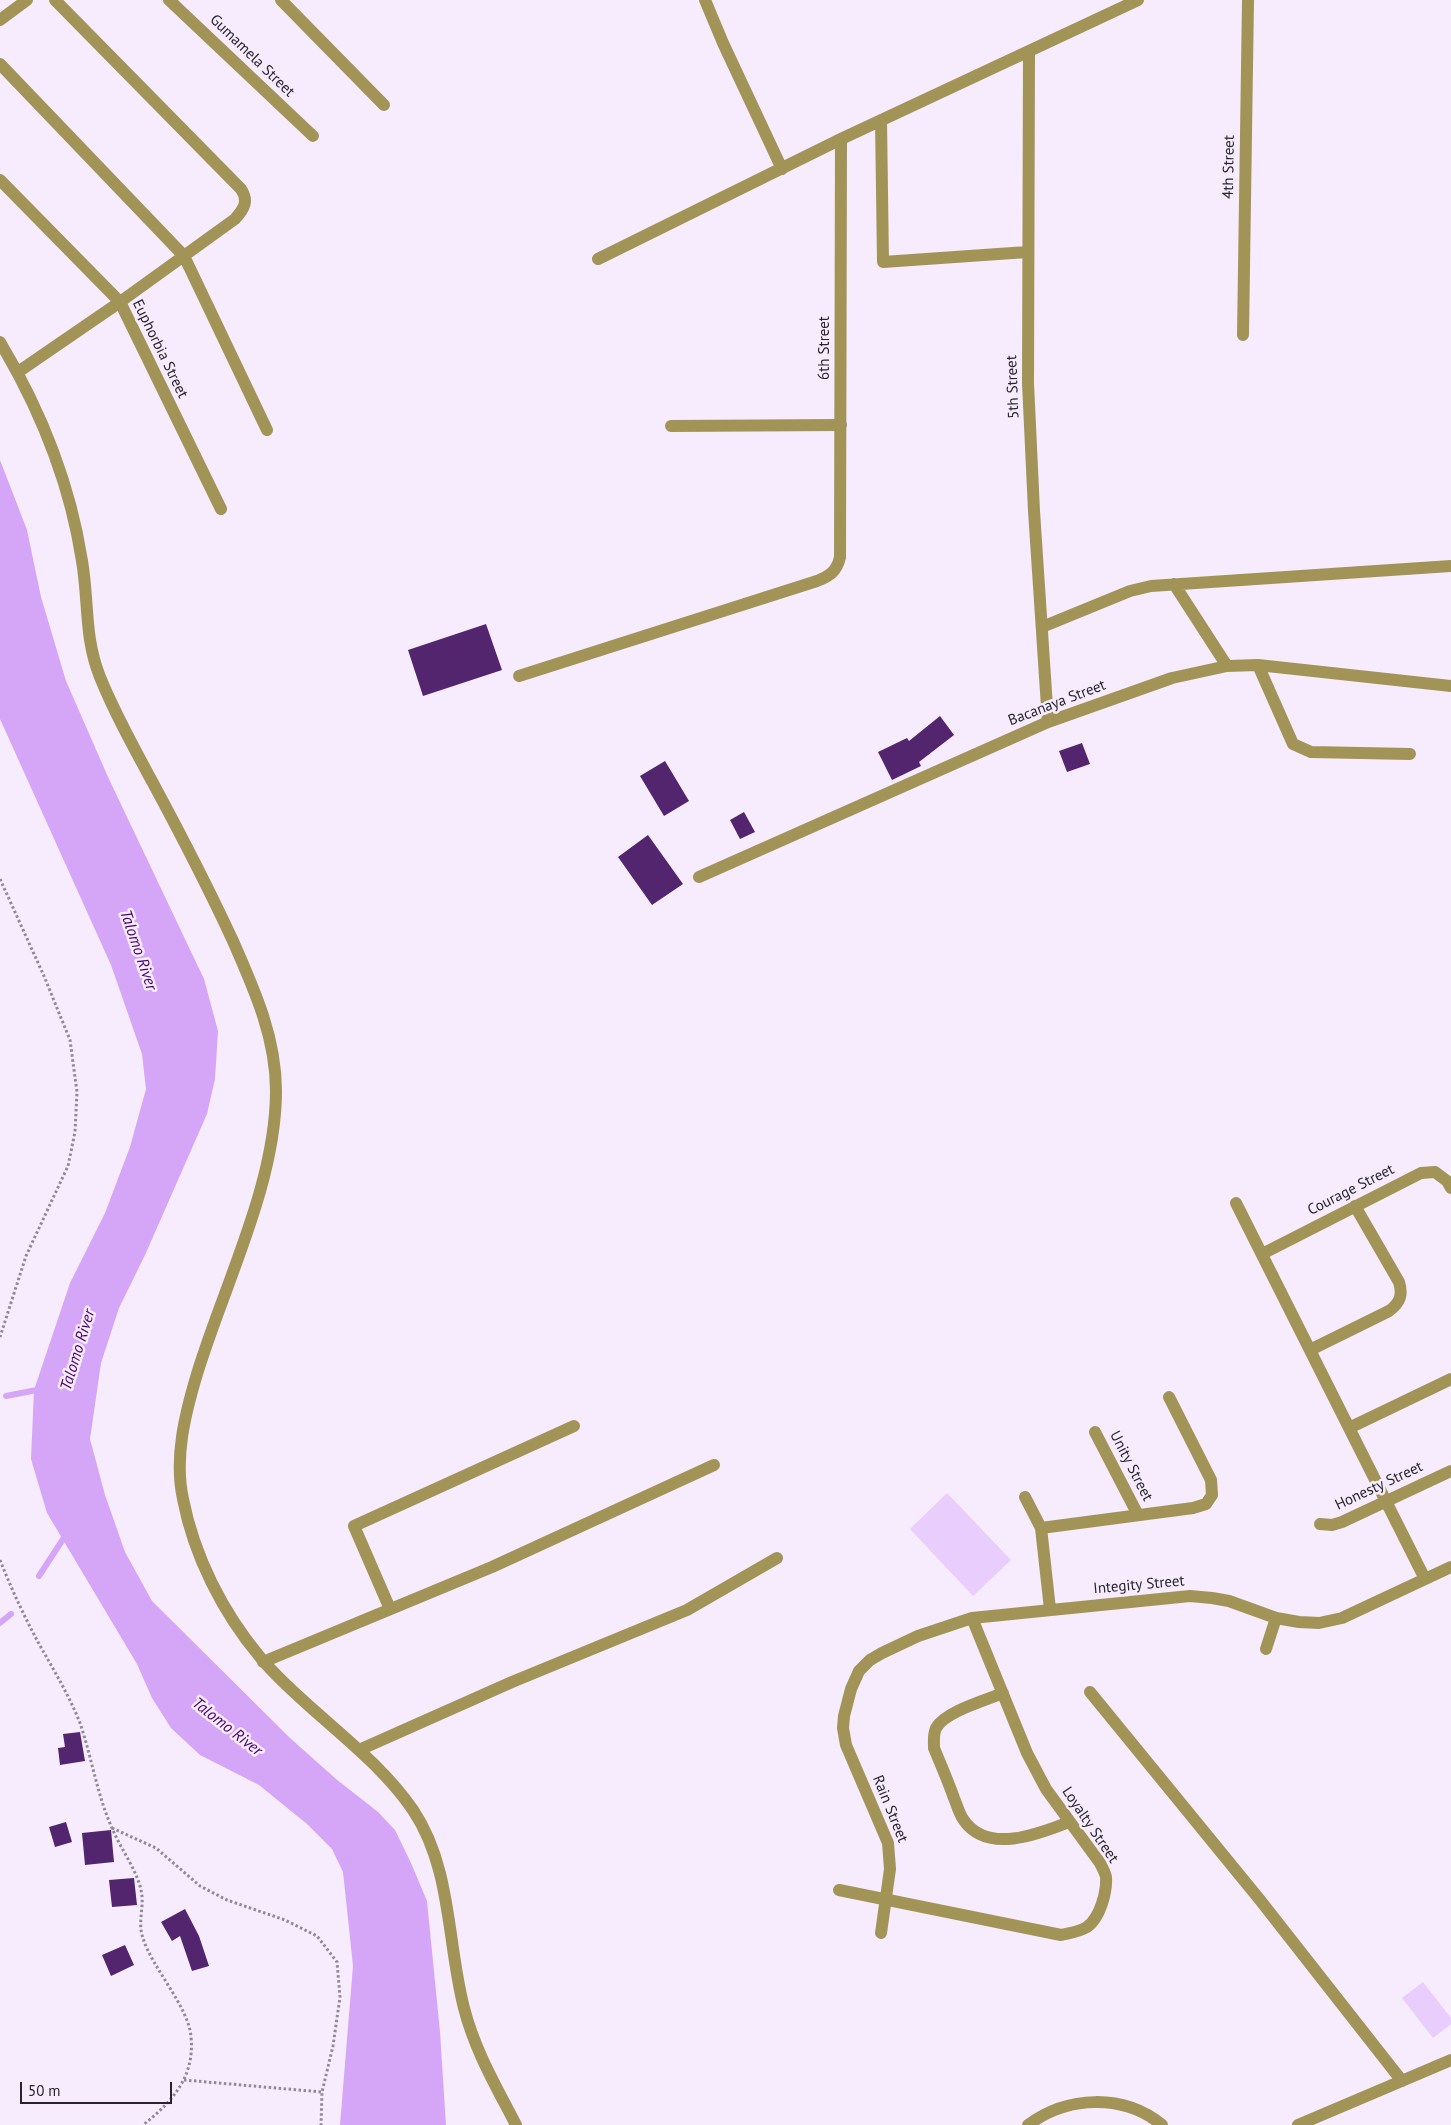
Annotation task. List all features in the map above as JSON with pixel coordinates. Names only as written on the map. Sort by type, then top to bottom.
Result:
[{"type":"street","points":[[0,20],[27,0]]},
{"type":"street","points":[[18,372],[120,302],[235,219],[242,212],[246,204],[245,195],[241,188],[55,0]]},
{"type":"street","name":"Gumamela Street","points":[[169,0],[312,136]]},
{"type":"street","points":[[281,0],[384,105]]},
{"type":"street","points":[[705,0],[723,44],[782,169]]},
{"type":"street","points":[[598,259],[881,120],[1138,0]]},
{"type":"street","name":"4th Street","points":[[1243,335],[1248,0]]},
{"type":"street","name":"5th Street","points":[[1029,51],[1027,252],[1029,403],[1048,722]]},
{"type":"street","points":[[0,64],[184,256],[266,430]]},
{"type":"street","points":[[881,120],[883,262],[1027,252]]},
{"type":"street","name":"6th Street","points":[[519,676],[817,581],[835,570],[840,557],[842,139]]},
{"type":"street","name":"Euphorbia Street","points":[[0,180],[120,302],[221,509]]},
{"type":"street","points":[[0,342],[34,403],[48,436],[76,528],[83,566],[89,643],[99,674],[118,717],[222,916],[264,1014],[272,1048],[276,1089],[273,1134],[266,1167],[251,1221],[201,1361],[190,1399],[180,1447],[182,1496],[195,1541],[220,1598],[239,1631],[263,1662],[358,1750],[413,1810],[424,1829],[443,1886],[464,2009],[480,2056],[516,2125]]},
{"type":"street","points":[[671,426],[841,425]]},
{"type":"street","points":[[1042,627],[1130,591],[1174,584],[1451,566]]},
{"type":"street","points":[[1174,584],[1227,666]]},
{"type":"street","points":[[1258,665],[1292,744],[1311,752],[1410,754]]},
{"type":"street","name":"Bacanaya Street","points":[[698,877],[1048,722],[1172,678],[1227,666],[1258,665],[1451,686]]},
{"type":"street","name":"Courage Street","points":[[1262,1254],[1427,1171],[1435,1172],[1441,1176],[1451,1188]]},
{"type":"street","points":[[1236,1203],[1426,1579]]},
{"type":"street","points":[[1310,1350],[1389,1312],[1396,1307],[1400,1300],[1402,1291],[1399,1282],[1355,1206]]},
{"type":"street","points":[[1349,1428],[1451,1379]]},
{"type":"street","points":[[1041,1528],[1193,1508],[1206,1504],[1212,1496],[1211,1480],[1169,1397]]},
{"type":"street","points":[[390,1609],[354,1526],[574,1426]]},
{"type":"street","name":"Unity Street","points":[[1095,1432],[1138,1515]]},
{"type":"street","points":[[263,1662],[492,1567],[714,1466]]},
{"type":"street","name":"Honesty Street","points":[[1320,1524],[1332,1525],[1342,1522],[1451,1471]]},
{"type":"street","points":[[1025,1498],[1041,1528],[1050,1609]]},
{"type":"street","points":[[358,1750],[512,1682],[687,1610],[777,1558]]},
{"type":"street","name":"Integity Street","points":[[847,1701],[859,1672],[870,1660],[918,1636],[972,1618],[1190,1596],[1229,1601],[1276,1618],[1319,1623],[1342,1618],[1451,1567]]},
{"type":"street","name":"Loyalty Street","points":[[839,1890],[1060,1934],[1077,1932],[1087,1927],[1094,1920],[1106,1889],[1106,1875],[1100,1863],[1046,1789],[1027,1753],[972,1618]]},
{"type":"street","points":[[1266,1649],[1276,1618]]},
{"type":"street","points":[[1090,1692],[1260,1900],[1402,2081]]},
{"type":"street","points":[[1003,1693],[951,1715],[936,1728],[934,1748],[963,1819],[972,1829],[984,1835],[1003,1839],[1020,1839],[1070,1822]]},
{"type":"street","name":"Rain Street","points":[[847,1701],[843,1728],[846,1745],[888,1842],[890,1862],[881,1933]]},
{"type":"street","points":[[1298,2125],[1451,2060]]},
{"type":"street","points":[[1028,2125],[1066,2106],[1090,2102],[1114,2103],[1132,2108],[1149,2115],[1162,2125]]},
{"type":"path","points":[[0,879],[44,976],[70,1040],[78,1092],[75,1132],[68,1166],[26,1256],[0,1337]]},
{"type":"path","points":[[0,1560],[12,1590],[79,1723],[111,1828],[141,1889],[140,1922],[143,1939],[182,2010],[191,2035],[190,2056],[184,2080],[176,2095],[161,2111],[143,2125]]},
{"type":"path","points":[[111,1828],[156,1848],[200,1886],[227,1900],[285,1920],[317,1936],[337,1962],[340,1997],[333,2046],[322,2092],[322,2125]]},
{"type":"path","points":[[184,2080],[322,2092]]},
{"type":"shaded area","points":[[947,1493],[1011,1560],[973,1596],[910,1529]]},
{"type":"shaded area","points":[[1423,1982],[1451,2018],[1451,2024],[1433,2038],[1402,1998]]},
{"type":"water","name":"Talomo River","points":[[0,460],[27,530],[41,597],[66,681],[108,777],[204,979],[218,1031],[215,1079],[207,1114],[145,1255],[119,1308],[101,1363],[90,1439],[105,1495],[125,1552],[152,1601],[290,1738],[336,1779],[378,1812],[395,1830],[427,1901],[440,2032],[446,2125],[340,2125],[353,1966],[343,1872],[332,1849],[307,1824],[259,1785],[200,1755],[171,1728],[152,1698],[137,1664],[47,1513],[31,1459],[34,1390],[70,1283],[105,1213],[130,1147],[146,1089],[142,1054],[111,965],[0,719]]},
{"type":"building","points":[[486,624],[502,670],[423,696],[408,650]]},
{"type":"building","points":[[940,716],[954,735],[919,762],[921,766],[892,780],[878,752],[907,738],[909,741]]},
{"type":"building","points":[[1082,743],[1090,764],[1067,772],[1059,751]]},
{"type":"building","points":[[665,761],[689,801],[664,816],[640,776]]},
{"type":"building","points":[[744,812],[755,832],[740,839],[730,820]]},
{"type":"building","points":[[648,835],[683,884],[652,905],[618,857]]},
{"type":"building","points":[[80,1732],[85,1761],[60,1765],[58,1748],[65,1747],[63,1734]]},
{"type":"building","points":[[66,1822],[72,1842],[55,1847],[49,1827]]},
{"type":"building","points":[[111,1830],[114,1862],[85,1865],[82,1833]]},
{"type":"building","points":[[134,1878],[137,1905],[112,1907],[109,1880]]},
{"type":"building","points":[[185,1909],[199,1936],[209,1966],[192,1971],[180,1936],[172,1941],[161,1922]]},
{"type":"building","points":[[125,1945],[134,1965],[111,1976],[102,1955]]},
{"type":"waterway","points":[[6,1396],[42,1389]]},
{"type":"waterway","points":[[39,1576],[67,1533]]},
{"type":"waterway","points":[[0,1623],[11,1614]]}]
